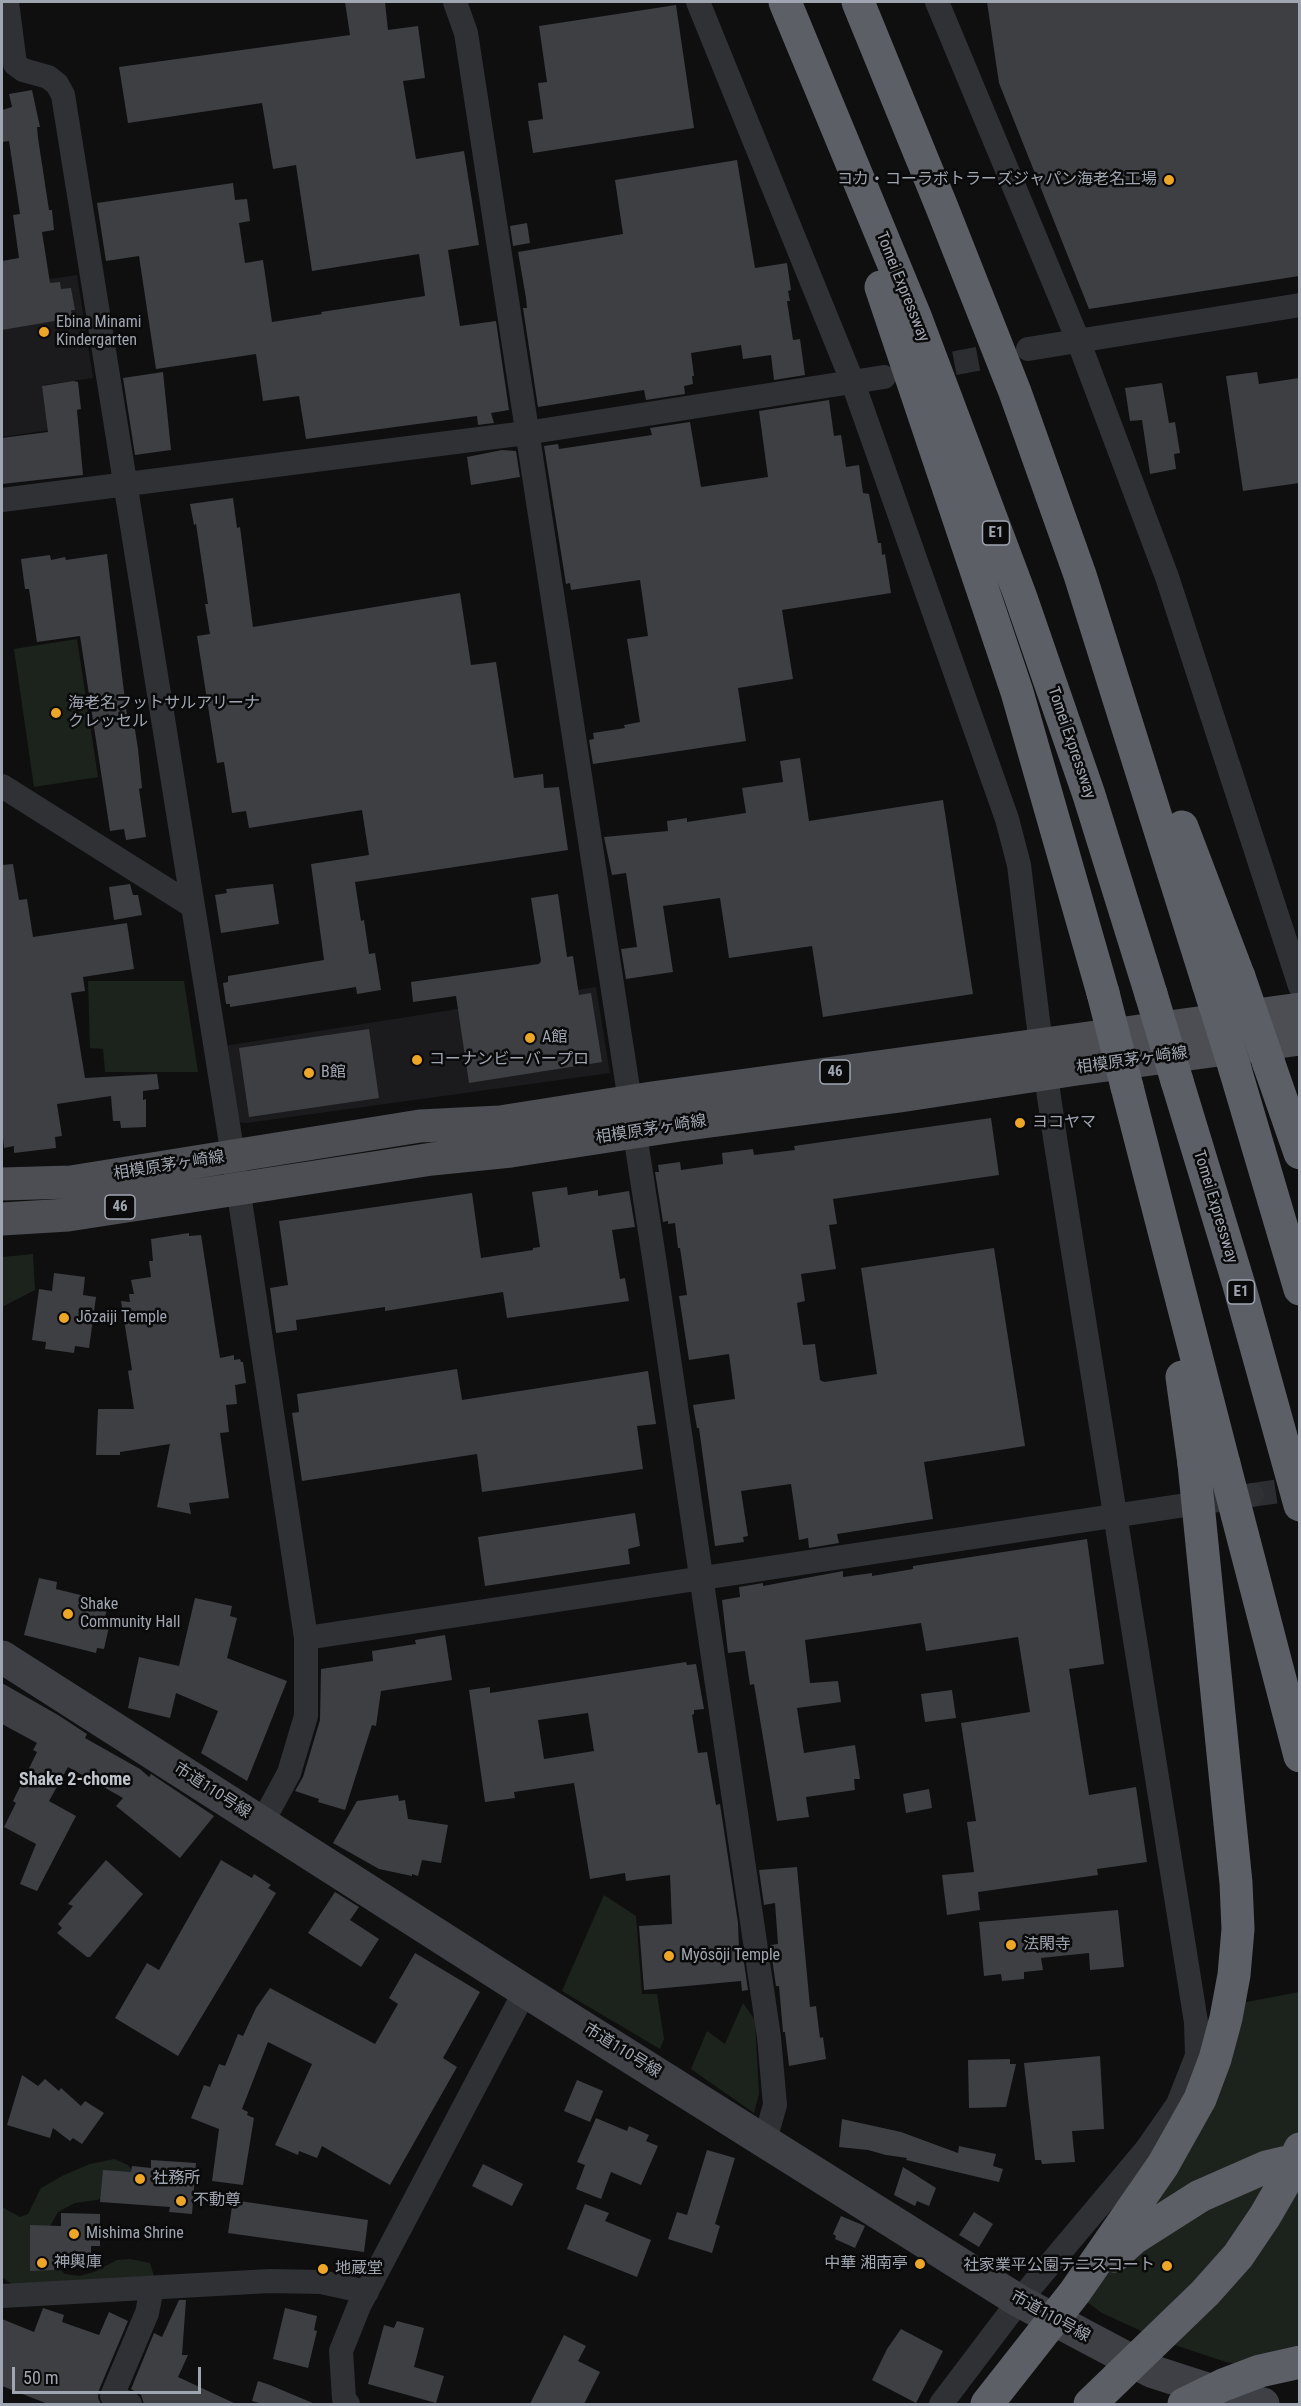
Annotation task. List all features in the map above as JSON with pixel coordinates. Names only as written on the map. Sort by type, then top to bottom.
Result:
[{"type":"highway","name":"Tomei Expressway","points":[[785,2],[915,316],[1020,595],[1089,795],[1239,1285],[1299,1505]]},
{"type":"highway","points":[[858,2],[1010,381],[1224,980],[1269,1064],[1299,1153]]},
{"type":"highway","points":[[818,81],[884,297],[1017,692],[1103,993],[1176,1341],[1209,1464],[1299,1756]]},
{"type":"highway","points":[[1224,980],[1235,1070],[1299,1289]]},
{"type":"highway","points":[[987,2404],[1075,2292],[1163,2165],[1200,2099],[1218,2049],[1234,1975],[1238,1929],[1209,1464]]},
{"type":"highway","points":[[1090,2404],[1205,2293],[1238,2256],[1287,2178],[1299,2149]]},
{"type":"highway","points":[[1075,2292],[1134,2238],[1168,2215],[1234,2179],[1266,2167],[1299,2159]]},
{"type":"highway","points":[[1184,2404],[1242,2378],[1299,2362]]},
{"type":"main road","name":"相模原茅ヶ崎線","points":[[2,1184],[235,1172],[432,1159],[512,1151],[632,1117],[900,1096],[1044,1059],[1299,1009]]},
{"type":"main road","name":"相模原茅ヶ崎線","points":[[1044,1059],[1299,1039]]},
{"type":"main road","name":"相模原茅ヶ崎線","points":[[2,1219],[68,1215],[235,1172]]},
{"type":"street","points":[[7,2],[15,63],[23,70],[48,77],[57,84],[63,95],[235,1172],[306,1638],[306,1716],[289,1773],[262,1823]]},
{"type":"street","points":[[455,2],[466,33],[632,1117],[769,2037],[775,2105],[765,2140]]},
{"type":"street","points":[[698,2],[853,382],[1007,819],[1019,865],[1044,1059],[1114,1515],[1196,2022],[1197,2056],[1178,2104],[1146,2150],[1019,2301],[941,2404]]},
{"type":"street","points":[[937,2],[1078,340],[1167,577],[1299,986]]},
{"type":"street","points":[[1028,349],[1299,306]]},
{"type":"street","points":[[2,500],[526,433],[884,377]]},
{"type":"street","points":[[2,786],[191,905]]},
{"type":"street","points":[[306,1638],[1252,1495]]},
{"type":"street","name":"市道110号線","points":[[2,1658],[525,1991],[1019,2301],[1151,2371],[1219,2394],[1263,2404]]},
{"type":"street","points":[[348,2404],[344,2399],[341,2351],[367,2292],[525,1991]]},
{"type":"street","points":[[2,2296],[290,2281],[321,2282],[367,2292]]},
{"type":"street","points":[[117,2402],[147,2313],[152,2288]]},
{"type":"shaded area","name":"Ebina Minami Kindergarten","points":[[77,275],[93,378],[44,385],[49,430],[2,437],[2,286]]},
{"type":"shaded area","name":"海老名フットサルアリーナ クレッセル","points":[[77,639],[98,777],[34,787],[14,649]]},
{"type":"shaded area","points":[[88,981],[184,981],[198,1072],[105,1072],[103,1049],[90,1048]]},
{"type":"shaded area","name":"コーナンビーバープロ","points":[[596,987],[610,1073],[247,1123],[236,1122],[224,1046]]},
{"type":"shaded area","points":[[33,1254],[35,1290],[2,1307],[2,1257]]},
{"type":"shaded area","points":[[604,1895],[636,1916],[642,1994],[657,1994],[664,2039],[660,2049],[562,1991]]},
{"type":"shaded area","points":[[1299,1992],[1299,2377],[1226,2362],[1163,2341],[1102,2313],[1065,2286],[1090,2256],[1226,2006]]},
{"type":"shaded area","points":[[743,2003],[755,2020],[759,2094],[754,2113],[691,2069],[707,2031],[725,2044]]},
{"type":"shaded area","points":[[114,2159],[128,2165],[133,2172],[129,2189],[97,2200],[75,2203],[58,2212],[50,2226],[54,2264],[65,2274],[79,2276],[94,2272],[117,2260],[130,2259],[150,2263],[154,2276],[13,2285],[2,2277],[2,2207],[20,2217],[28,2214],[41,2188],[90,2164]]},
{"type":"building","points":[[345,2],[385,2],[388,30],[418,26],[425,78],[403,81],[416,159],[464,151],[479,245],[448,250],[460,326],[496,321],[509,410],[491,413],[494,423],[478,425],[477,416],[306,439],[299,396],[263,401],[256,354],[156,369],[139,256],[106,261],[97,203],[233,183],[235,200],[247,199],[250,221],[239,223],[245,263],[263,260],[272,322],[425,296],[419,254],[312,271],[296,165],[273,169],[262,103],[128,123],[119,67],[350,35]]},
{"type":"building","name":"コカ・コーラボトラーズジャパン海老名工場","points":[[987,2],[1299,2],[1299,276],[1089,309],[999,83]]},
{"type":"building","points":[[676,5],[694,128],[533,153],[528,121],[543,119],[538,83],[547,82],[539,26]]},
{"type":"building","points":[[32,90],[40,127],[37,127],[38,138],[54,230],[42,232],[50,283],[60,282],[61,289],[71,288],[75,310],[71,310],[72,318],[2,330],[2,261],[19,258],[13,215],[20,214],[9,141],[2,142],[2,110],[12,107],[9,94]]},
{"type":"building","points":[[737,160],[755,268],[787,263],[791,290],[788,291],[790,301],[787,301],[793,340],[800,339],[805,375],[774,380],[771,355],[743,359],[741,345],[691,353],[693,384],[684,386],[685,394],[646,400],[644,390],[538,407],[523,308],[527,308],[518,252],[623,234],[615,180]]},
{"type":"building","points":[[527,223],[530,243],[513,246],[510,226]]},
{"type":"building","points":[[163,372],[171,450],[135,455],[123,378]]},
{"type":"building","points":[[1257,372],[1259,384],[1299,378],[1299,483],[1243,491],[1226,376]]},
{"type":"building","points":[[78,382],[81,409],[77,410],[83,475],[2,484],[2,438],[48,432],[42,386]]},
{"type":"building","points":[[1162,383],[1169,423],[1175,422],[1180,453],[1174,454],[1176,469],[1150,474],[1142,420],[1130,421],[1125,388]]},
{"type":"building","points":[[829,400],[834,436],[841,435],[846,467],[859,465],[863,493],[869,494],[878,543],[881,543],[882,555],[885,554],[891,593],[782,610],[793,679],[738,688],[746,741],[593,764],[589,740],[594,739],[593,733],[625,728],[624,725],[640,722],[627,639],[648,636],[640,580],[571,590],[570,583],[566,584],[544,446],[558,444],[559,449],[652,435],[650,428],[690,422],[701,487],[768,477],[759,411]]},
{"type":"building","points":[[502,450],[516,451],[520,477],[471,485],[467,457]]},
{"type":"building","points":[[233,498],[237,528],[240,527],[253,627],[460,593],[471,665],[496,662],[514,778],[543,774],[544,788],[559,787],[568,850],[355,882],[361,921],[364,920],[369,954],[375,953],[381,990],[357,994],[356,987],[230,1007],[230,1004],[226,1004],[223,983],[228,982],[228,976],[324,960],[311,864],[369,855],[362,810],[249,828],[246,811],[232,813],[224,762],[217,763],[197,636],[210,634],[205,604],[208,604],[196,524],[194,525],[190,504]]},
{"type":"building","points":[[107,554],[128,724],[134,723],[138,749],[142,788],[139,789],[146,837],[126,840],[124,829],[110,831],[80,636],[37,642],[29,589],[25,589],[21,559],[50,555],[51,560],[65,557],[66,560]]},
{"type":"building","points":[[800,758],[809,821],[943,800],[973,994],[823,1017],[812,946],[729,958],[720,898],[663,906],[673,972],[626,979],[621,949],[637,947],[626,873],[612,875],[604,837],[668,831],[667,821],[687,818],[687,822],[746,813],[742,788],[783,782],[780,761]]},
{"type":"building","points":[[13,864],[19,900],[27,899],[33,937],[127,923],[134,969],[83,977],[85,991],[71,993],[85,1078],[157,1074],[159,1089],[143,1091],[143,1100],[146,1099],[146,1127],[121,1128],[120,1121],[113,1121],[111,1096],[57,1104],[62,1136],[55,1137],[56,1148],[14,1153],[14,1146],[4,1148],[2,1128],[2,865]]},
{"type":"building","points":[[130,884],[133,895],[138,895],[142,915],[114,920],[109,887]]},
{"type":"building","points":[[273,884],[279,924],[221,933],[215,895],[227,893],[226,889]]},
{"type":"building","points":[[558,894],[567,957],[573,956],[579,995],[591,993],[602,1062],[469,1083],[456,996],[413,1002],[411,982],[539,964],[541,961],[531,898]]},
{"type":"building","name":"B館","points":[[369,1029],[379,1098],[249,1117],[239,1048]]},
{"type":"building","points":[[991,1118],[999,1175],[833,1199],[837,1224],[829,1225],[836,1269],[801,1274],[805,1301],[797,1303],[803,1345],[815,1344],[820,1380],[824,1382],[877,1374],[861,1268],[994,1248],[1025,1446],[924,1462],[933,1519],[837,1534],[839,1543],[809,1548],[808,1538],[799,1540],[791,1484],[741,1491],[748,1536],[743,1537],[744,1542],[715,1546],[699,1428],[697,1428],[693,1405],[735,1399],[729,1354],[689,1360],[679,1296],[687,1295],[680,1248],[678,1248],[675,1223],[663,1222],[655,1172],[659,1172],[658,1165],[680,1162],[681,1170],[723,1164],[722,1153],[753,1149],[754,1155],[795,1150],[794,1146]]},
{"type":"building","points":[[567,1187],[568,1195],[598,1190],[598,1196],[629,1191],[635,1227],[612,1230],[620,1279],[625,1278],[629,1301],[507,1318],[503,1292],[385,1311],[385,1307],[296,1320],[297,1330],[276,1333],[270,1288],[288,1285],[279,1221],[472,1193],[481,1258],[540,1247],[532,1192]]},
{"type":"building","points":[[189,1233],[189,1236],[201,1235],[220,1358],[234,1355],[234,1360],[240,1359],[243,1362],[246,1383],[235,1385],[237,1404],[226,1405],[229,1432],[220,1433],[229,1498],[189,1503],[191,1514],[157,1507],[170,1444],[120,1452],[120,1455],[96,1455],[98,1409],[134,1409],[128,1371],[132,1370],[121,1301],[130,1302],[129,1294],[134,1294],[131,1280],[151,1277],[149,1261],[153,1261],[151,1239]]},
{"type":"building","name":"Jōzaiji Temple","points":[[54,1273],[85,1277],[83,1295],[96,1297],[89,1348],[75,1346],[74,1353],[45,1349],[46,1342],[32,1340],[39,1289],[52,1291]]},
{"type":"building","points":[[457,1369],[462,1400],[648,1371],[656,1424],[637,1426],[643,1469],[482,1492],[477,1454],[302,1481],[292,1413],[299,1412],[297,1394]]},
{"type":"building","points":[[635,1513],[640,1546],[628,1549],[630,1564],[485,1586],[478,1537]]},
{"type":"building","points":[[1087,1539],[1104,1664],[1069,1669],[1089,1795],[1136,1787],[1147,1862],[1097,1869],[1098,1875],[978,1892],[980,1910],[947,1915],[942,1875],[974,1872],[967,1822],[976,1821],[961,1723],[1030,1712],[1018,1637],[926,1651],[921,1623],[805,1640],[810,1683],[838,1681],[841,1702],[797,1708],[804,1753],[855,1745],[860,1779],[854,1779],[855,1790],[806,1797],[809,1817],[777,1821],[754,1684],[750,1685],[745,1651],[728,1653],[722,1600],[740,1597],[739,1587],[763,1583],[763,1586],[843,1571],[843,1577],[872,1573],[872,1576],[913,1569],[913,1566]]},
{"type":"building","name":"Shake Community Hall","points":[[39,1578],[57,1582],[56,1589],[109,1602],[103,1625],[109,1627],[104,1649],[97,1648],[96,1653],[24,1635]]},
{"type":"building","points":[[195,1598],[232,1606],[230,1616],[237,1618],[227,1658],[287,1681],[247,1781],[201,1753],[218,1711],[176,1693],[170,1718],[128,1708],[139,1657],[179,1666]]},
{"type":"building","points":[[445,1635],[452,1680],[381,1691],[376,1726],[372,1725],[345,1810],[318,1802],[319,1799],[295,1791],[303,1777],[320,1720],[321,1669],[373,1661],[372,1651],[416,1644],[415,1640]]},
{"type":"building","points":[[686,1662],[687,1665],[696,1664],[704,1709],[694,1710],[692,1715],[698,1753],[707,1752],[716,1805],[720,1804],[738,1923],[739,1949],[742,1949],[748,1990],[742,1991],[741,1981],[644,1990],[639,1926],[672,1924],[670,1875],[626,1881],[625,1873],[590,1879],[574,1783],[514,1792],[515,1798],[485,1802],[469,1690],[490,1687],[490,1693]],"holes":[[[588,1713],[594,1751],[544,1759],[538,1720]]]},
{"type":"building","points":[[2,1683],[58,1715],[87,1734],[85,1738],[140,1769],[149,1777],[151,1774],[214,1816],[180,1858],[116,1806],[123,1798],[68,1767],[49,1801],[76,1816],[37,1891],[20,1884],[36,1844],[4,1827],[16,1803],[13,1801],[37,1752],[33,1750],[37,1743],[2,1724]]},
{"type":"building","points":[[952,1690],[956,1718],[925,1722],[921,1694]]},
{"type":"building","points":[[929,1789],[932,1808],[906,1813],[903,1794]]},
{"type":"building","points":[[398,1795],[399,1801],[405,1800],[408,1819],[448,1825],[441,1863],[422,1860],[418,1876],[379,1869],[333,1843],[357,1801]]},
{"type":"building","points":[[106,1860],[143,1894],[90,1957],[87,1957],[57,1933],[62,1928],[58,1924],[73,1906],[68,1904]]},
{"type":"building","points":[[221,1860],[252,1878],[254,1874],[271,1885],[268,1888],[276,1893],[178,2056],[115,2018],[147,1963],[159,1970]]},
{"type":"building","points":[[797,1867],[810,2007],[816,2006],[820,2038],[823,2037],[826,2059],[789,2066],[779,1986],[776,1986],[770,1945],[778,1944],[775,1903],[764,1905],[759,1870]]},
{"type":"building","points":[[335,1892],[359,1907],[350,1920],[379,1939],[361,1967],[308,1933]]},
{"type":"building","points":[[1118,1910],[1124,1967],[1090,1970],[1089,1953],[1041,1958],[1043,1970],[1024,1972],[1024,1979],[1002,1981],[1001,1974],[984,1976],[979,1922]]},
{"type":"building","points":[[415,1953],[480,1992],[443,2058],[457,2067],[390,2185],[322,2146],[317,2158],[299,2151],[298,2155],[275,2145],[312,2064],[268,2042],[242,2109],[254,2118],[243,2185],[212,2181],[219,2129],[191,2118],[204,2085],[210,2087],[219,2064],[225,2066],[238,2034],[243,2036],[256,2008],[270,1988],[375,2044],[398,2004],[389,1998]]},
{"type":"building","points":[[1100,2056],[1104,2129],[1072,2131],[1075,2162],[1042,2164],[1041,2160],[1035,2160],[1024,2063]]},
{"type":"building","points":[[1010,2059],[1010,2064],[1016,2064],[1006,2107],[969,2108],[968,2060]]},
{"type":"building","points":[[22,2075],[38,2086],[45,2079],[59,2091],[61,2088],[81,2106],[85,2101],[104,2113],[82,2144],[73,2138],[70,2141],[53,2128],[50,2138],[7,2125]]},
{"type":"building","points":[[577,2080],[603,2091],[590,2122],[564,2111]]},
{"type":"building","points":[[596,2118],[627,2131],[629,2126],[649,2135],[646,2141],[658,2146],[641,2185],[611,2172],[601,2199],[576,2189],[585,2165],[577,2162]]},
{"type":"building","points":[[842,2119],[901,2132],[958,2153],[959,2146],[996,2154],[993,2166],[1003,2169],[999,2182],[906,2160],[907,2158],[839,2147]]},
{"type":"building","points":[[707,2150],[735,2158],[715,2224],[720,2226],[712,2253],[668,2239],[677,2212],[687,2215]]},
{"type":"building","name":"社務所","points":[[151,2160],[196,2163],[192,2214],[169,2212],[170,2207],[100,2202],[103,2170],[131,2172],[132,2166],[151,2168]]},
{"type":"building","points":[[483,2164],[523,2184],[512,2206],[472,2186]]},
{"type":"building","points":[[903,2167],[936,2188],[929,2206],[917,2201],[915,2206],[894,2195]]},
{"type":"building","points":[[233,2200],[368,2220],[364,2252],[228,2233]]},
{"type":"building","points":[[585,2204],[609,2213],[605,2221],[651,2240],[637,2277],[567,2249]]},
{"type":"building","points":[[974,2212],[993,2224],[979,2247],[959,2235]]},
{"type":"building","points":[[61,2213],[100,2214],[100,2246],[91,2246],[91,2257],[54,2256],[54,2270],[30,2271],[30,2225],[61,2226]]},
{"type":"building","points":[[841,2216],[865,2226],[855,2248],[835,2239],[836,2236],[833,2234]]},
{"type":"building","points":[[179,2300],[186,2300],[182,2355],[188,2355],[178,2377],[236,2404],[144,2404],[141,2395],[131,2389],[154,2333],[162,2337]]},
{"type":"building","points":[[43,2308],[64,2315],[62,2322],[99,2335],[109,2312],[128,2321],[99,2390],[98,2398],[101,2404],[48,2404],[2,2386],[2,2319],[34,2332]]},
{"type":"building","points":[[285,2308],[317,2316],[314,2330],[317,2331],[308,2368],[273,2359]]},
{"type":"building","points":[[397,2321],[424,2328],[414,2367],[444,2376],[436,2403],[368,2384],[384,2325],[394,2328]]},
{"type":"building","points":[[901,2329],[943,2351],[916,2403],[872,2380],[887,2349]]},
{"type":"building","points":[[564,2335],[586,2346],[578,2361],[600,2372],[584,2404],[530,2404]]},
{"type":"building","points":[[258,2381],[315,2404],[263,2404],[252,2401]]},
{"type":"tunnel","points":[[919,370],[1014,352]]},
{"type":"tunnel","points":[[1252,1495],[1300,1488]]},
{"type":"place","name":"コカ・コーラボトラーズジャパン海老名工場","points":[[1169,180]]},
{"type":"place","name":"Ebina Minami Kindergarten","points":[[44,332]]},
{"type":"place","name":"海老名フットサルアリーナ クレッセル","points":[[56,713]]},
{"type":"place","name":"A館","points":[[530,1038]]},
{"type":"place","name":"コーナンビーバープロ","points":[[417,1060]]},
{"type":"place","name":"B館","points":[[309,1073]]},
{"type":"place","name":"ヨコヤマ","points":[[1020,1123]]},
{"type":"place","name":"Jōzaiji Temple","points":[[64,1318]]},
{"type":"place","name":"Shake Community Hall","points":[[68,1614]]},
{"type":"place","name":"法閑寺","points":[[1011,1945]]},
{"type":"place","name":"Myōsōji Temple","points":[[669,1956]]},
{"type":"place","name":"社務所","points":[[140,2179]]},
{"type":"place","name":"不動尊","points":[[181,2201]]},
{"type":"place","name":"Mishima Shrine","points":[[74,2234]]},
{"type":"place","name":"神輿庫","points":[[42,2263]]},
{"type":"place","name":"中華 湘南亭","points":[[920,2264]]},
{"type":"place","name":"社家業平公園テニスコート","points":[[1167,2266]]},
{"type":"place","name":"地蔵堂","points":[[323,2269]]},
{"type":"district","name":"Shake 2-chome","points":[[75,1780]]}]
